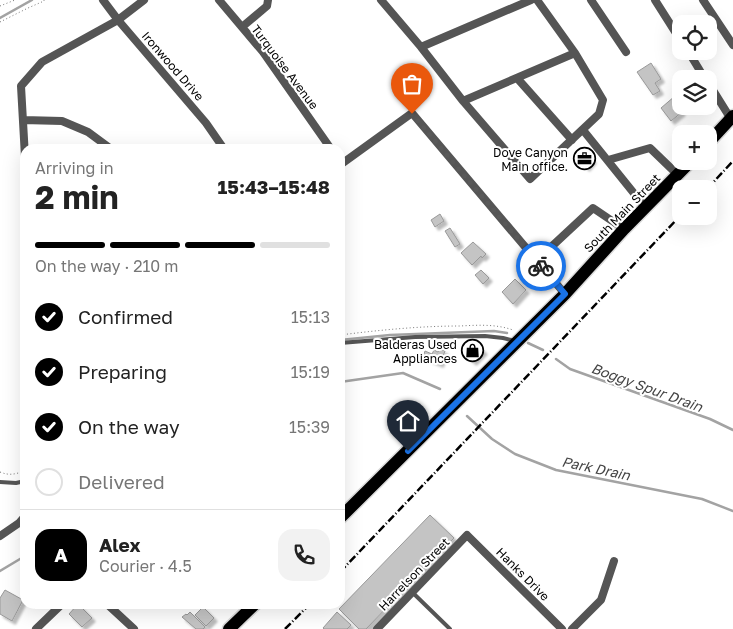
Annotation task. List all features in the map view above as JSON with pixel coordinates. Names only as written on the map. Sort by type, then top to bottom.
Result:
[{"type":"main road","points":[[717,133],[732,117]]},
{"type":"main road","name":"South Main Street","points":[[345,513],[565,294],[624,229],[682,170]]},
{"type":"main road","points":[[229,629],[249,609]]},
{"type":"street","name":"Ironwood Drive","points":[[103,0],[206,122],[221,144]]},
{"type":"street","points":[[24,144],[20,86],[42,62],[118,20],[144,0]]},
{"type":"street","name":"Turquoise Avenue","points":[[219,0],[278,72],[328,144]]},
{"type":"street","points":[[242,27],[267,6],[268,0]]},
{"type":"street","points":[[381,0],[421,46],[463,101],[530,179],[599,114],[603,100],[575,53],[538,0]]},
{"type":"street","points":[[421,46],[532,0]]},
{"type":"street","points":[[591,0],[626,52]]},
{"type":"street","points":[[655,0],[672,27]]},
{"type":"street","points":[[703,0],[733,45]]},
{"type":"street","points":[[463,101],[575,53]]},
{"type":"street","points":[[517,78],[572,140]]},
{"type":"street","points":[[717,95],[732,117]]},
{"type":"street","points":[[345,160],[412,114],[565,294]]},
{"type":"street","points":[[23,120],[62,121],[88,132],[104,144]]},
{"type":"street","points":[[583,130],[645,207]]},
{"type":"street","points":[[608,160],[650,148],[678,175]]},
{"type":"street","points":[[550,248],[593,208],[624,229]]},
{"type":"street","points":[[0,536],[20,521]]},
{"type":"street","name":"Harrelson Street","points":[[377,629],[467,535]]},
{"type":"street","name":"Hanks Drive","points":[[467,535],[562,629]]},
{"type":"street","points":[[572,629],[601,600],[614,561]]},
{"type":"street","points":[[36,629],[57,609]]},
{"type":"street","points":[[112,609],[131,628]]},
{"type":"lane","points":[[345,343],[415,337],[485,336],[521,338]]},
{"type":"lane","points":[[0,482],[20,482]]},
{"type":"lane","points":[[412,592],[450,629]]},
{"type":"path","points":[[0,6],[15,0]]},
{"type":"path","points":[[0,22],[44,1]]},
{"type":"path","points":[[345,334],[399,328],[471,325],[500,326],[521,338]]},
{"type":"path","points":[[0,472],[7,474],[20,473]]},
{"type":"building","points":[[651,63],[661,79],[655,83],[660,91],[653,95],[637,72]]},
{"type":"building","points":[[672,99],[672,115],[678,115],[671,121],[661,108]]},
{"type":"building","name":"Dove Canyon Main office.","points":[[583,150],[593,160],[586,168],[580,161],[578,162],[574,158]]},
{"type":"building","points":[[440,214],[444,221],[435,227],[431,220]]},
{"type":"building","points":[[450,228],[460,244],[455,247],[445,231]]},
{"type":"building","points":[[473,242],[486,254],[482,258],[481,256],[472,265],[461,253]]},
{"type":"building","points":[[481,270],[489,278],[483,284],[475,275]]},
{"type":"building","points":[[515,279],[526,290],[513,304],[502,292]]},
{"type":"building","name":"Balderas Used Appliances","points":[[473,341],[484,351],[473,362],[462,352]]},
{"type":"building","points":[[440,349],[445,351],[440,364],[423,357],[425,351],[432,354],[434,350],[438,352]]},
{"type":"building","points":[[430,515],[454,538],[366,629],[359,629],[339,609],[345,609],[345,603]]},
{"type":"building","points":[[5,590],[20,598],[20,606],[12,621],[0,614],[0,598]]},
{"type":"building","points":[[74,609],[83,609],[92,618],[82,627],[69,614]]},
{"type":"building","points":[[201,609],[205,609],[214,618],[206,626],[195,615]]},
{"type":"building","points":[[190,612],[205,627],[203,629],[196,629],[182,617]]},
{"type":"building","points":[[337,612],[351,625],[347,629],[324,629],[323,628]]},
{"type":"waterway","points":[[0,18],[32,0]]},
{"type":"waterway","name":"Boggy Spur Drain","points":[[345,340],[390,335],[494,331],[507,333]]},
{"type":"waterway","name":"Boggy Spur Drain","points":[[528,343],[543,350]]},
{"type":"waterway","name":"Boggy Spur Drain","points":[[556,359],[570,369],[710,419],[733,430]]},
{"type":"waterway","name":"Park Drain","points":[[345,381],[403,373],[440,389]]},
{"type":"waterway","name":"Park Drain","points":[[467,416],[492,439],[515,454],[556,470],[702,499],[733,511]]},
{"type":"waterway","name":"Park Drain","points":[[0,571],[20,559]]},
{"type":"railway","points":[[715,180],[733,161]]},
{"type":"railway","points":[[345,567],[672,224]]},
{"type":"railway","points":[[285,629],[305,609]]},
{"type":"way so far","points":[[412,114],[541,266]]},
{"type":"place","name":"Dove Canyon Main office.","points":[[584,159]]},
{"type":"place","name":"Balderas Used Appliances","points":[[473,351]]},
{"type":"route","points":[[408,451],[565,294],[541,266]]}]
